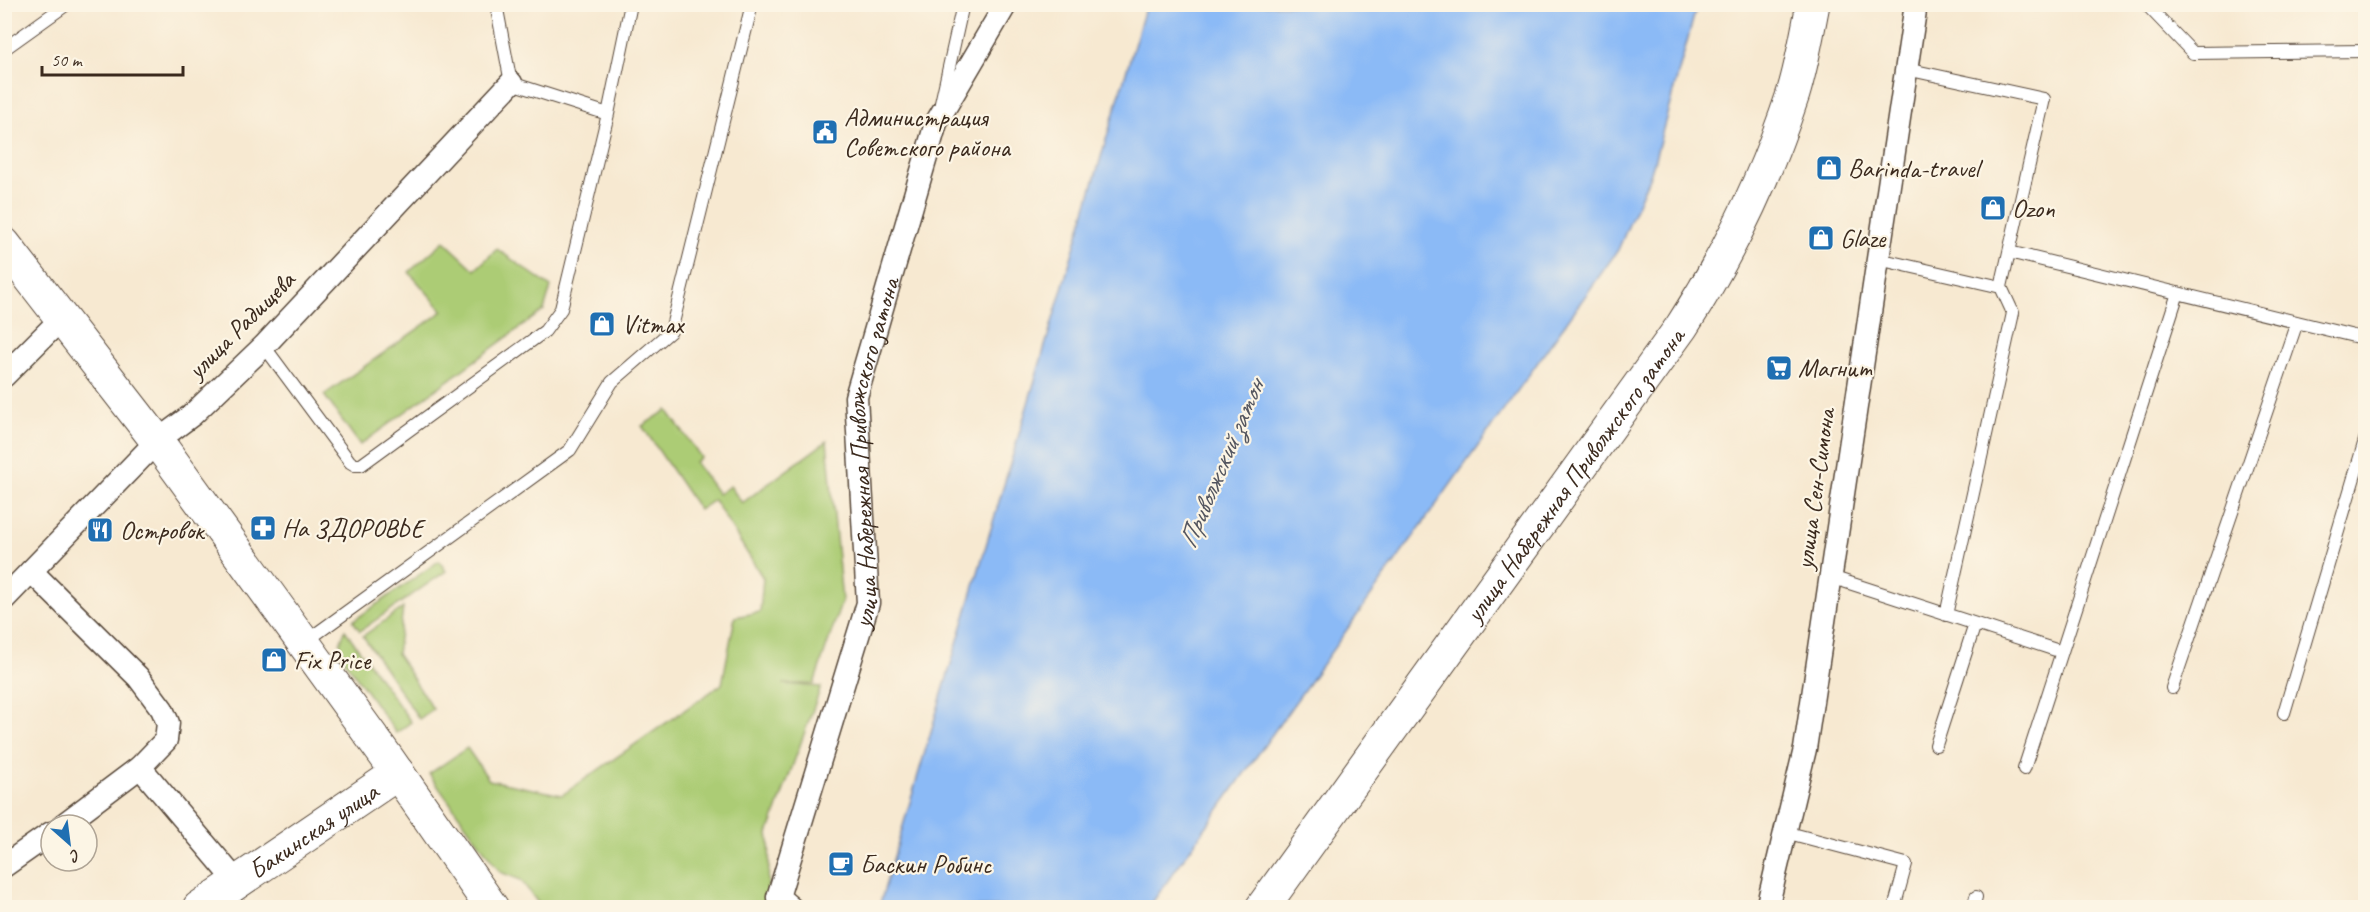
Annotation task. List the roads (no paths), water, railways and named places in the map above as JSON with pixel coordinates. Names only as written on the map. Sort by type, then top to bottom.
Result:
[{"type":"main road","name":"улица Набережная Приволжского затона","points":[[1263,908],[1682,326],[1715,276],[1764,175],[1793,92],[1813,4]]},
{"type":"main road","points":[[4,244],[157,441],[398,773],[487,906]]},
{"type":"main road","name":"Бакинская улица","points":[[199,908],[398,773]]},
{"type":"street","name":"улица Набережная Приволжского затона","points":[[791,908],[778,897],[867,603],[856,397],[936,123],[1006,4]]},
{"type":"street","name":"улица Сен-Симона","points":[[1767,908],[1805,749],[1916,4]]},
{"type":"street","name":"улица Радищева","points":[[4,599],[157,441],[192,415],[264,346],[511,83]]},
{"type":"street","points":[[4,376],[61,319]]},
{"type":"street","points":[[31,572],[138,677],[162,709],[168,723],[166,740],[140,766],[79,813]]},
{"type":"street","points":[[140,766],[237,882]]},
{"type":"street","points":[[4,866],[39,842]]},
{"type":"lane","points":[[4,49],[67,4]]},
{"type":"lane","points":[[496,4],[511,83],[608,114]]},
{"type":"lane","points":[[264,346],[350,462],[355,465],[368,462],[545,331],[561,309],[608,114],[631,4]]},
{"type":"lane","points":[[304,643],[570,450],[612,382],[671,331],[752,4]]},
{"type":"lane","points":[[936,123],[963,4]]},
{"type":"lane","points":[[2146,4],[2193,53],[2366,51]]},
{"type":"lane","points":[[1906,69],[2044,99],[2001,287],[2013,313],[1946,615]]},
{"type":"lane","points":[[2009,252],[2366,339]]},
{"type":"lane","points":[[1878,260],[2001,287]]},
{"type":"lane","points":[[2024,769],[2178,293]]},
{"type":"lane","points":[[2172,688],[2297,322]]},
{"type":"lane","points":[[2284,714],[2362,461],[2366,437]]},
{"type":"lane","points":[[1831,577],[2062,652]]},
{"type":"lane","points":[[1936,745],[1975,624]]},
{"type":"lane","points":[[1785,832],[1906,864],[1894,908]]},
{"type":"water","name":"Приволжский затон","points":[[1146,5],[1697,5],[1651,173],[1618,250],[1149,907],[879,907]]},
{"type":"place","name":"Администрация Советского района","points":[[825,132]]},
{"type":"place","name":"Barinda-travel","points":[[1829,168]]},
{"type":"place","name":"Ozon","points":[[1993,208]]},
{"type":"place","name":"Glaze","points":[[1821,238]]},
{"type":"place","name":"Vitmax","points":[[602,324]]},
{"type":"place","name":"Магнит","points":[[1779,368]]},
{"type":"place","name":"На ЗДОРОВЬЕ","points":[[263,528]]},
{"type":"place","name":"Островок","points":[[100,530]]},
{"type":"place","name":"Fix Price","points":[[274,660]]},
{"type":"place","name":"Баскин Робинс","points":[[841,864]]}]
